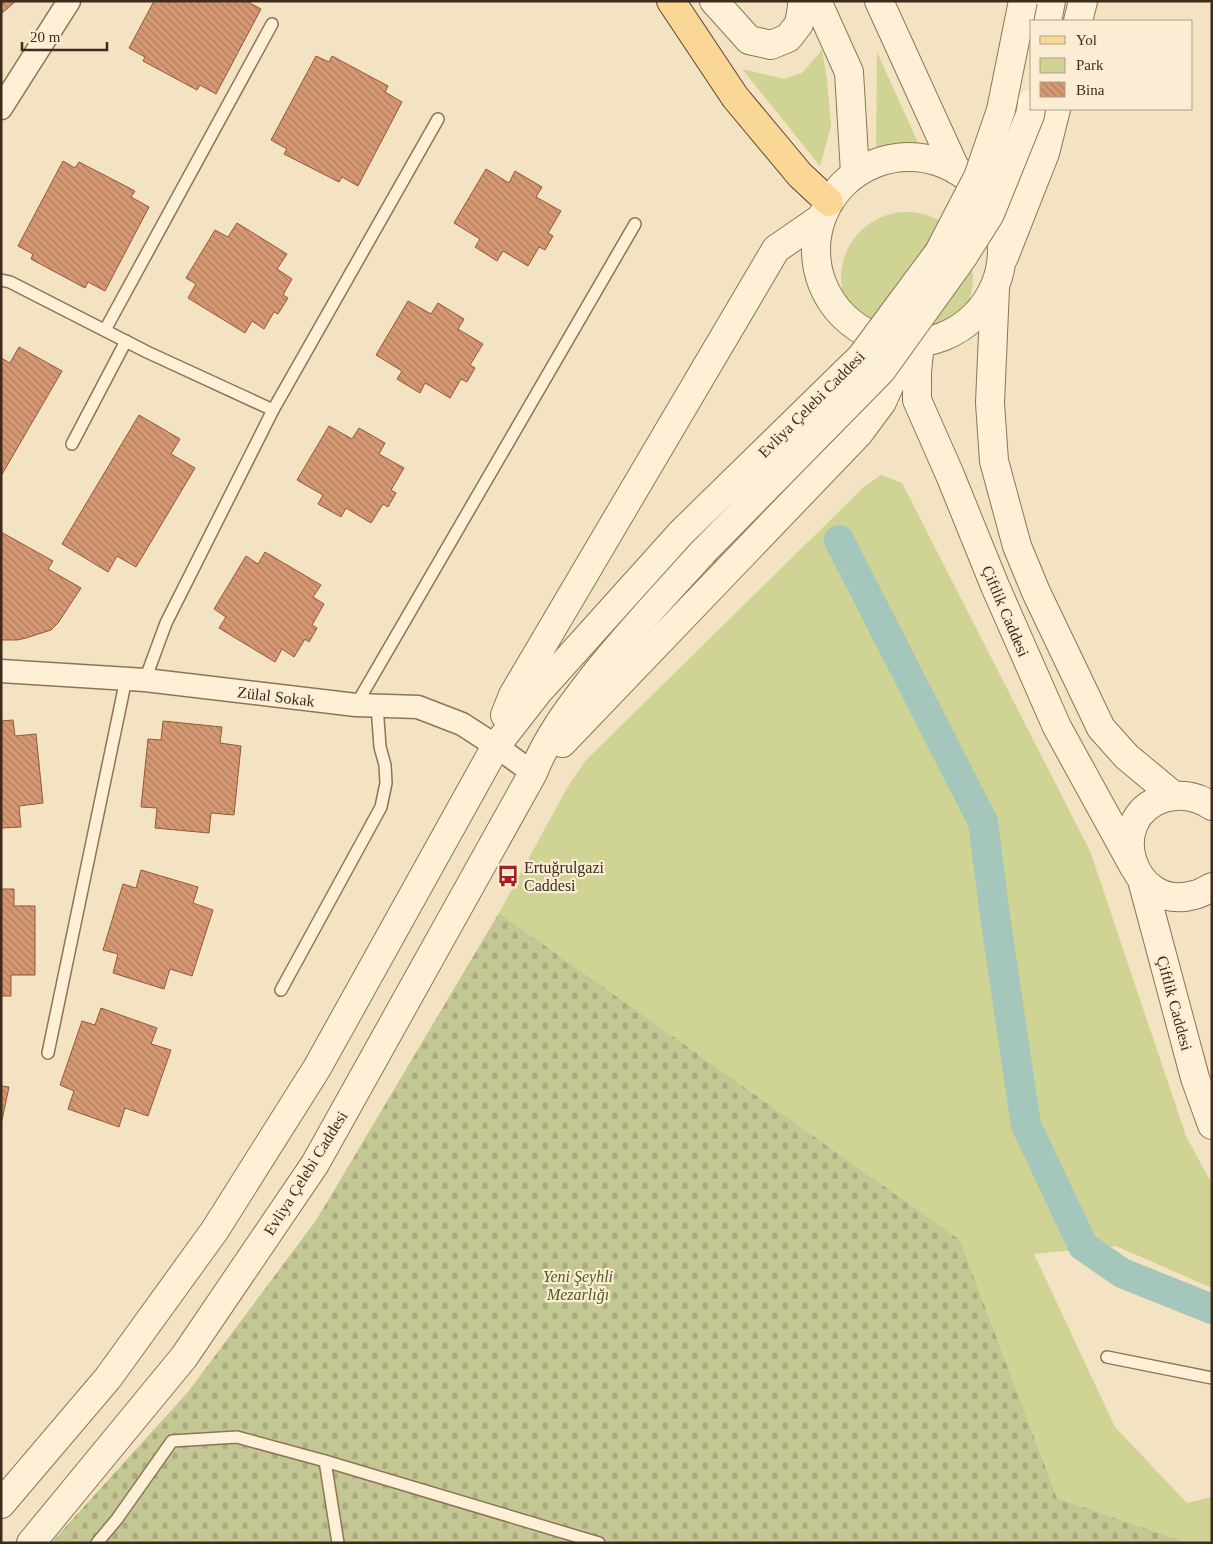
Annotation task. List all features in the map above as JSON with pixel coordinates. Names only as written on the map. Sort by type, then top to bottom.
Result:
[{"type":"main road","points":[[671,1],[735,98],[800,175],[825,210]]},
{"type":"street","points":[[1,108],[69,1]]},
{"type":"street","points":[[714,1],[749,40],[771,45],[788,38],[798,24],[802,1]]},
{"type":"street","points":[[817,1],[849,72],[854,173]]},
{"type":"street","points":[[879,1],[956,170]]},
{"type":"street","name":"Evliya Çelebi Caddesi","points":[[1,1504],[108,1378],[215,1230],[318,1068],[496,746],[538,692],[681,533],[861,357],[939,252],[978,177],[998,118],[1023,1]]},
{"type":"street","points":[[1047,20],[1051,1]]},
{"type":"street","points":[[1078,20],[1083,1]]},
{"type":"street","name":"Evliya Çelebi Caddesi","points":[[31,1543],[184,1357],[315,1164],[533,773],[541,752],[574,702],[623,640],[703,552],[881,371],[963,257],[990,214],[1031,110]]},
{"type":"street","points":[[1056,110],[1045,153],[1002,261],[995,287],[990,403],[994,461],[1018,546],[1036,592],[1101,728],[1127,758],[1196,798]]},
{"type":"street","points":[[995,287],[981,310],[960,329],[935,340],[914,343],[877,339],[851,324],[830,302],[818,274],[815,244],[825,210],[835,191],[854,173],[879,161],[905,156],[932,159],[956,170],[977,187],[992,208],[1001,234],[1002,261]]},
{"type":"street","name":"Evliya Çelebi Caddesi","points":[[496,746],[502,722],[513,695],[776,248],[825,210]]},
{"type":"street","name":"Evliya Çelebi Caddesi","points":[[533,773],[859,433],[882,402],[914,343]]},
{"type":"street","name":"Çiftlik Caddesi","points":[[914,343],[917,400],[995,586],[1058,727],[1138,874],[1195,1078],[1212,1125]]},
{"type":"street","name":"Zülal Sokak","points":[[1,671],[136,680],[366,705],[418,707],[462,724],[533,773]]},
{"type":"street","points":[[1196,798],[1158,800],[1145,809],[1135,822],[1130,837],[1130,852],[1138,874],[1153,889],[1167,896],[1181,898],[1196,895],[1212,887]]},
{"type":"lane","points":[[105,330],[272,24]]},
{"type":"lane","points":[[48,1053],[136,680],[273,410],[438,119]]},
{"type":"lane","points":[[281,990],[381,807],[386,783],[385,765],[366,705],[635,224]]},
{"type":"lane","points":[[1,280],[10,282],[126,341],[273,410]]},
{"type":"lane","points":[[72,444],[126,341]]},
{"type":"lane","points":[[1107,1357],[1212,1378]]},
{"type":"lane","points":[[97,1543],[172,1441],[237,1437],[325,1461],[598,1543]]},
{"type":"lane","points":[[325,1461],[338,1543]]},
{"type":"green space","points":[[822,50],[827,79],[831,126],[820,166],[742,69],[784,79],[802,73]]},
{"type":"green space","points":[[877,52],[919,145],[876,152]]},
{"type":"green space","points":[[907,212],[920,213],[932,217],[954,231],[968,253],[972,265],[972,291],[968,303],[954,325],[932,339],[920,343],[907,344],[894,343],[882,339],[860,325],[846,303],[842,291],[841,278],[842,265],[846,253],[860,231],[882,217],[894,213]]},
{"type":"green space","points":[[881,475],[902,483],[1090,851],[1186,1136],[1212,1184],[1212,1288],[1116,1246],[1034,1254],[1115,1427],[1187,1503],[1212,1497],[1212,1543],[1188,1543],[1057,1498],[960,1240],[499,913],[567,788],[586,760],[865,486]]},
{"type":"green space","name":"Yeni Şeyhli Mezarlığı","points":[[499,913],[960,1240],[1057,1498],[1188,1543],[51,1543],[188,1392],[317,1219]]},
{"type":"building","points":[[1,1],[16,1],[1,14]]},
{"type":"building","points":[[154,1],[246,1],[261,9],[216,94],[200,85],[197,90],[143,61],[145,57],[129,48]]},
{"type":"building","points":[[316,56],[329,62],[332,56],[388,86],[385,92],[402,102],[358,186],[342,177],[339,182],[284,154],[287,149],[271,140]]},
{"type":"building","points":[[63,161],[75,168],[79,162],[135,191],[131,197],[149,207],[105,291],[88,282],[85,288],[31,259],[33,254],[18,246]]},
{"type":"building","points":[[486,169],[509,183],[515,171],[542,187],[536,197],[561,211],[548,233],[553,236],[545,250],[539,247],[528,266],[503,251],[497,261],[475,247],[480,239],[454,223]]},
{"type":"building","points":[[237,223],[287,254],[277,269],[292,279],[283,295],[288,298],[278,314],[274,312],[264,329],[252,321],[245,333],[188,298],[196,284],[186,278],[215,230],[228,237]]},
{"type":"building","points":[[408,301],[431,314],[438,303],[464,319],[458,329],[483,344],[470,365],[475,368],[467,382],[461,379],[450,398],[425,383],[420,393],[397,379],[402,371],[376,355]]},
{"type":"building","points":[[19,347],[62,371],[1,476],[1,358],[10,363]]},
{"type":"building","points":[[139,415],[180,439],[171,454],[195,468],[136,567],[117,556],[108,572],[62,544]]},
{"type":"building","points":[[329,426],[352,439],[359,428],[385,443],[379,454],[404,468],[391,490],[396,493],[388,507],[383,504],[371,523],[346,508],[341,517],[318,504],[323,495],[297,480]]},
{"type":"building","points":[[1,532],[53,561],[48,569],[81,588],[58,623],[51,630],[17,640],[1,640]]},
{"type":"building","points":[[265,552],[321,585],[313,597],[324,604],[312,625],[317,628],[309,642],[305,639],[294,657],[282,649],[275,662],[219,628],[226,617],[214,609],[246,556],[258,564]]},
{"type":"building","points":[[13,720],[15,736],[36,734],[43,803],[19,806],[21,827],[1,828],[1,721]]},
{"type":"building","points":[[163,721],[222,727],[220,743],[241,746],[234,815],[211,813],[209,833],[155,828],[157,808],[141,807],[148,739],[161,740]]},
{"type":"building","points":[[141,870],[198,887],[193,903],[213,910],[192,976],[170,969],[164,989],[113,973],[118,954],[103,950],[123,884],[136,888]]},
{"type":"building","points":[[1,889],[14,889],[14,906],[35,906],[35,975],[11,975],[11,996],[1,996]]},
{"type":"building","points":[[101,1008],[157,1028],[151,1044],[171,1050],[148,1116],[125,1108],[119,1127],[68,1109],[74,1091],[60,1085],[82,1021],[95,1025]]},
{"type":"building","points":[[1,1086],[9,1087],[1,1125]]},
{"type":"waterway","points":[[839,540],[983,822],[1026,1125],[1083,1246],[1122,1273],[1212,1309]]},
{"type":"place","name":"Ertuğrulgazi Caddesi","points":[[508,876]]}]
